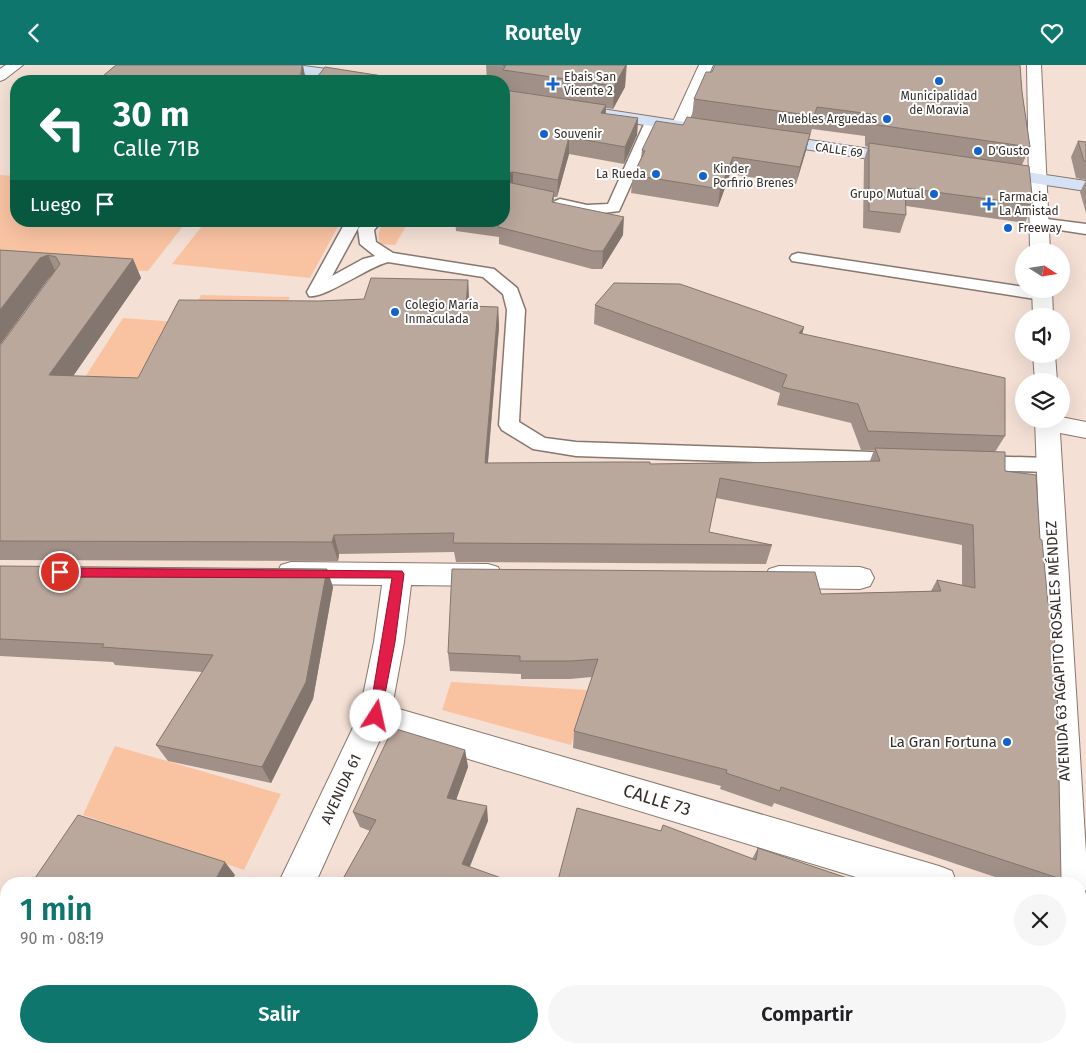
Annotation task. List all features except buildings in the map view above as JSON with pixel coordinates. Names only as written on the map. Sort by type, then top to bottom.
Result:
[{"type":"main road","points":[[266,65],[336,75]]},
{"type":"main road","points":[[583,111],[708,130]]},
{"type":"main road","name":"CALLE 69","points":[[757,137],[921,162]]},
{"type":"main road","points":[[979,170],[1086,186]]},
{"type":"street","points":[[0,76],[16,65]]},
{"type":"street","points":[[679,126],[706,65]]},
{"type":"street","points":[[1034,65],[1040,243]]},
{"type":"street","points":[[1070,425],[1086,429]]},
{"type":"street","name":"AVENIDA 63 AGAPITO ROSALES MÉNDEZ","points":[[1047,428],[1070,877]]},
{"type":"street","points":[[269,573],[516,575]]},
{"type":"street","name":"AVENIDA 61","points":[[299,877],[376,716],[389,642],[398,574]]},
{"type":"street","points":[[752,577],[860,578]]},
{"type":"street","name":"CALLE 73","points":[[376,716],[916,877]]},
{"type":"lane","points":[[550,202],[587,210],[614,208],[652,122]]},
{"type":"lane","points":[[1039,223],[1086,229]]},
{"type":"lane","points":[[351,227],[315,293],[369,262],[388,257],[488,273],[511,292],[516,310],[508,425],[540,444],[576,449],[921,461]]},
{"type":"lane","points":[[368,227],[366,229],[368,243],[388,257]]},
{"type":"lane","points":[[798,258],[1015,288]]},
{"type":"lane","points":[[960,462],[1048,465]]},
{"type":"shaded area","points":[[0,175],[10,176],[10,227],[182,227],[148,271],[0,264]]},
{"type":"shaded area","points":[[201,227],[338,227],[310,278],[172,264]]},
{"type":"shaded area","points":[[381,227],[406,227],[395,245],[380,244],[379,232]]},
{"type":"shaded area","points":[[201,295],[290,297],[280,319],[190,318]]},
{"type":"shaded area","points":[[123,318],[176,322],[138,394],[76,391]]},
{"type":"shaded area","points":[[451,682],[589,690],[571,745],[442,710]]},
{"type":"shaded area","points":[[115,746],[281,794],[244,870],[83,815]]},
{"type":"place","name":"Municipalidad de Moravia","points":[[939,81]]},
{"type":"place","name":"Ebais San Vicente 2","points":[[553,84]]},
{"type":"place","name":"Muebles Arguedas","points":[[887,119]]},
{"type":"place","name":"Souvenir","points":[[544,134]]},
{"type":"place","name":"D'Gusto","points":[[978,151]]},
{"type":"place","name":"La Rueda","points":[[656,174]]},
{"type":"place","name":"Kinder Porfirio Brenes","points":[[703,176]]},
{"type":"place","name":"Grupo Mutual","points":[[934,194]]},
{"type":"place","name":"Farmacia La Amistad","points":[[989,204]]},
{"type":"place","name":"Freeway","points":[[1008,228]]},
{"type":"place","name":"Colegio María Inmaculada","points":[[395,312]]},
{"type":"place","name":"La Gran Fortuna","points":[[1007,742]]},
{"type":"route","points":[[60,572],[398,574],[389,642],[376,716]]}]
